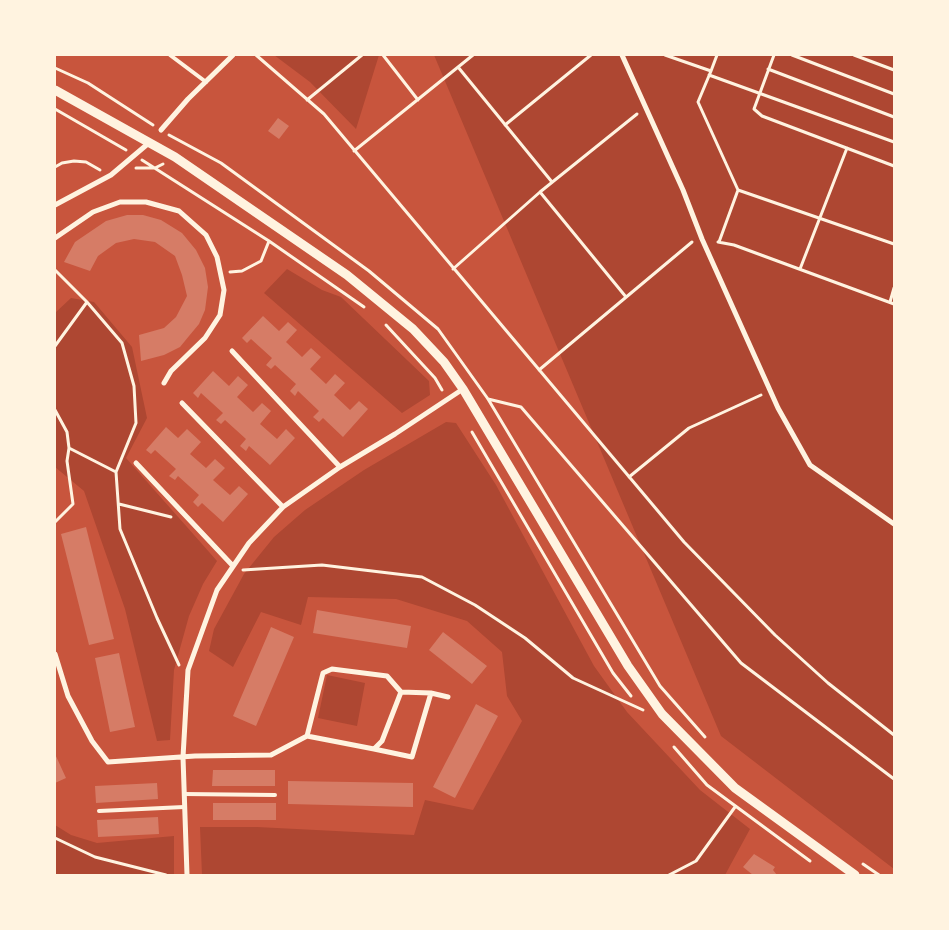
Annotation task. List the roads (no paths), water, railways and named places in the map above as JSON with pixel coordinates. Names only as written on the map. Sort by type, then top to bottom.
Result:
[{"type":"street","points":[[161,130],[233,55]]},
{"type":"street","points":[[622,55],[770,391],[810,464],[894,524]]},
{"type":"street","points":[[55,90],[150,142],[347,275],[393,311],[444,362],[463,389],[628,666],[662,714],[735,788],[855,875]]},
{"type":"street","points":[[55,205],[111,175],[150,142]]},
{"type":"street","points":[[55,238],[93,212],[120,202],[146,202],[179,210],[206,235],[217,257],[224,290],[220,315],[205,338],[171,371],[164,383]]},
{"type":"street","points":[[232,351],[340,467]]},
{"type":"street","points":[[187,875],[183,757],[188,670],[217,590],[249,543],[283,507],[340,467],[395,434],[463,389]]},
{"type":"street","points":[[182,404],[283,507]]},
{"type":"street","points":[[136,464],[233,566]]},
{"type":"street","points":[[55,654],[68,696],[92,741],[108,762],[183,757],[271,755],[307,736],[412,757],[431,693]]},
{"type":"street","points":[[307,736],[323,673],[332,669],[387,676],[401,692],[431,693],[448,697]]},
{"type":"street","points":[[374,749],[382,741],[401,692]]},
{"type":"lane","points":[[170,55],[206,82]]},
{"type":"lane","points":[[184,794],[275,795]]},
{"type":"lane","points":[[99,812],[184,807]]}]
